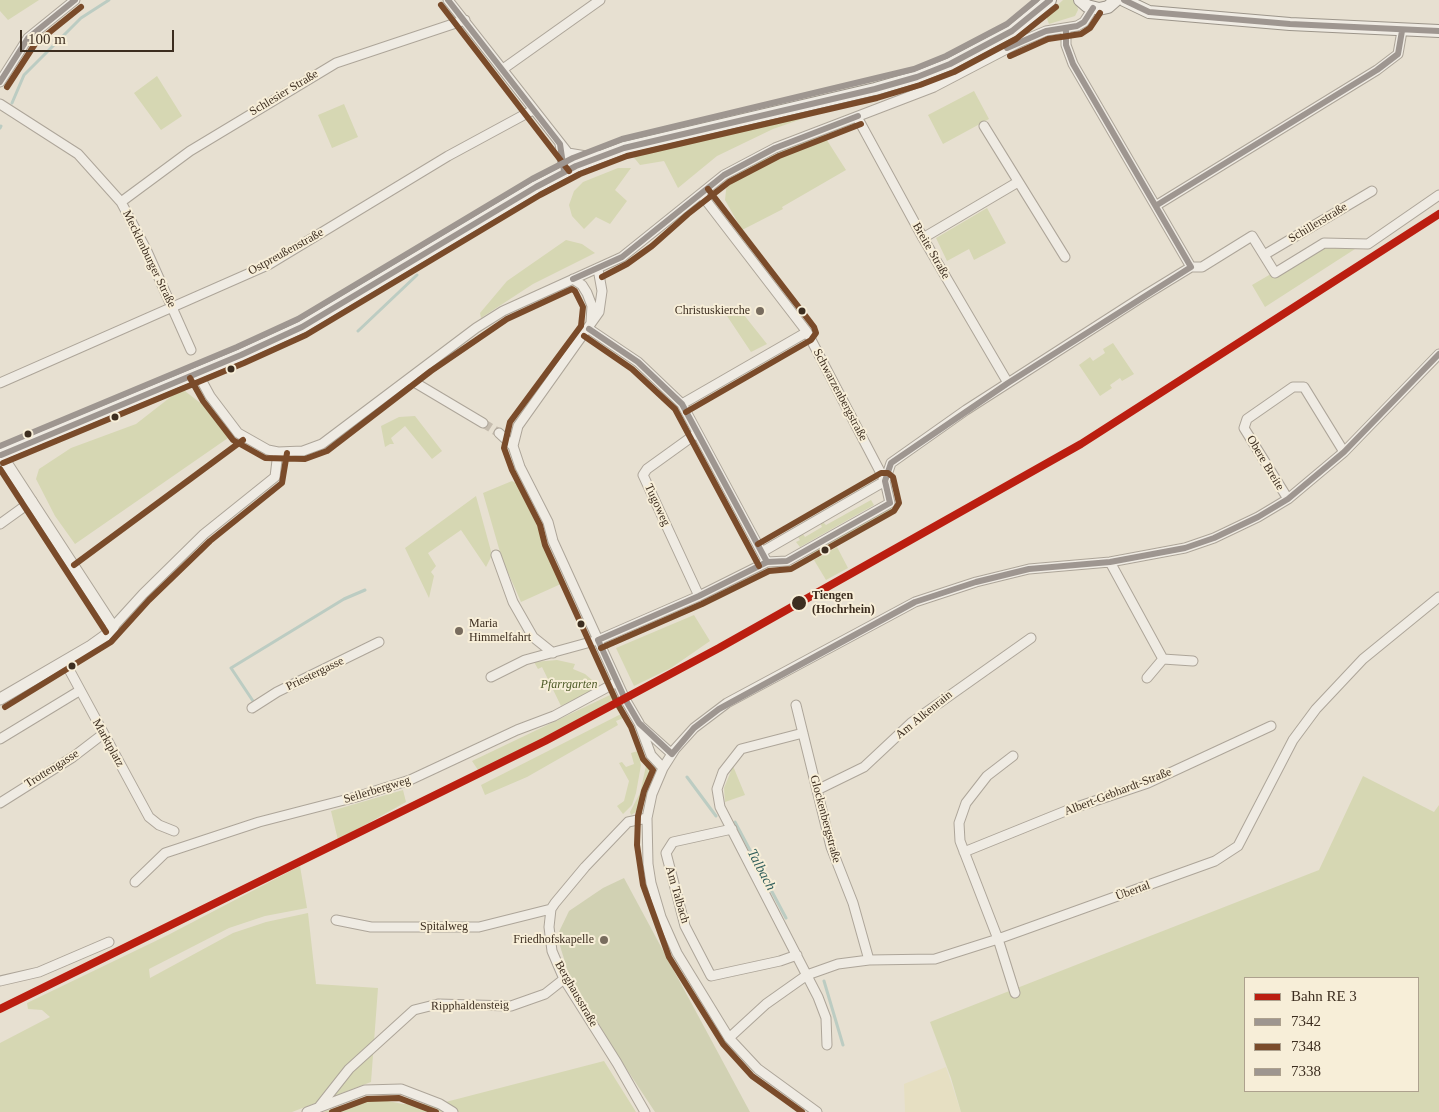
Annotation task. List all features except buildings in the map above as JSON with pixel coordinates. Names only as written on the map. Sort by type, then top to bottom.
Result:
[{"type":"main road","points":[[0,454],[198,374],[302,327],[565,171],[605,154],[918,77],[950,64],[1012,31],[1050,0]]},
{"type":"main road","points":[[1080,0],[1093,8],[1108,7],[1116,0]]},
{"type":"main road","points":[[1124,0],[1149,12],[1290,24],[1402,31],[1439,31]]},
{"type":"street","points":[[0,82],[28,38],[75,0]]},
{"type":"street","points":[[448,0],[568,153],[586,156],[605,154]]},
{"type":"street","points":[[504,69],[600,0]]},
{"type":"street","points":[[198,374],[214,403],[238,433],[268,450],[278,452],[303,451],[322,444],[409,379],[426,364],[503,311],[600,268],[622,256],[646,239],[682,207],[724,176],[775,148],[934,87],[1020,42],[1046,31],[1066,29],[1084,22],[1093,8]]},
{"type":"street","name":"Schlesier Straße","points":[[121,202],[190,151],[336,62],[465,20]]},
{"type":"street","points":[[1066,29],[1066,45],[1073,64],[1192,267]]},
{"type":"street","points":[[1157,205],[1377,70],[1398,54],[1402,31]]},
{"type":"street","name":"Mecklenburger Straße","points":[[0,104],[78,154],[121,202],[146,249],[191,350]]},
{"type":"street","name":"Ostpreußenstraße","points":[[0,383],[268,265],[448,156],[533,110]]},
{"type":"street","name":"Breite Straße","points":[[857,117],[923,238],[1008,383]]},
{"type":"street","points":[[984,126],[1065,257]]},
{"type":"street","points":[[560,144],[565,171]]},
{"type":"street","points":[[565,171],[568,153]]},
{"type":"street","points":[[923,238],[1018,182]]},
{"type":"street","name":"Schillerstraße","points":[[1264,256],[1372,191]]},
{"type":"street","name":"Schwarzenbergstraße","points":[[701,194],[807,332],[885,480],[890,503],[787,561],[767,562]]},
{"type":"street","points":[[762,552],[885,480],[891,463],[1008,383],[1192,267],[1202,267],[1252,236],[1275,273],[1324,243],[1368,244],[1439,195]]},
{"type":"street","points":[[513,446],[518,426],[589,329],[599,312],[602,300],[600,268]]},
{"type":"street","points":[[573,279],[582,285],[592,306],[589,329]]},
{"type":"street","points":[[491,677],[525,660],[553,654],[598,640],[699,596],[767,562],[682,404],[638,362],[589,329]]},
{"type":"street","points":[[682,404],[807,332]]},
{"type":"street","points":[[817,1112],[758,1069],[729,1038],[677,953],[661,917],[651,883],[648,864],[647,818],[652,794],[663,768],[672,754],[694,728],[719,709],[915,602],[976,582],[1029,569],[1110,562],[1186,548],[1250,521],[1288,499],[1344,452],[1439,354]]},
{"type":"street","points":[[409,379],[484,423]]},
{"type":"street","name":"Obere Breite","points":[[1288,499],[1244,428],[1247,419],[1293,387],[1304,387],[1344,452]]},
{"type":"street","name":"Tugoweg","points":[[696,433],[647,469],[643,475],[699,596]]},
{"type":"street","points":[[499,434],[513,446],[520,467],[548,522],[553,541],[617,682],[638,723],[651,755],[663,768]]},
{"type":"street","points":[[0,699],[65,662],[105,636],[142,594],[204,534],[275,477],[278,452]]},
{"type":"street","points":[[0,454],[112,627]]},
{"type":"street","points":[[0,524],[32,501]]},
{"type":"street","points":[[496,555],[514,602],[534,637],[553,654]]},
{"type":"street","points":[[1110,562],[1163,659]]},
{"type":"street","name":"Übertal","points":[[729,1038],[766,1004],[807,975],[838,964],[869,960],[935,959],[998,939],[1215,861],[1238,846],[1293,740],[1316,708],[1363,659],[1439,597]]},
{"type":"street","name":"Am Alkenrain","points":[[817,790],[864,767],[910,723],[1031,638]]},
{"type":"street","name":"Priestergasse","points":[[252,708],[277,692],[379,642]]},
{"type":"street","points":[[1163,659],[1193,661]]},
{"type":"street","points":[[1147,678],[1163,659]]},
{"type":"street","name":"Marktplatz","points":[[65,662],[79,691],[149,817],[159,825],[174,831]]},
{"type":"street","name":"Seilerbergweg","points":[[134,882],[164,853],[259,822],[356,798],[410,780],[517,730],[554,716],[617,682]]},
{"type":"street","points":[[0,739],[79,691]]},
{"type":"street","name":"Glockenbergstraße","points":[[796,705],[831,847],[853,903],[869,960]]},
{"type":"street","points":[[638,723],[672,754]]},
{"type":"street","name":"Albert-Gebhardt-Straße","points":[[964,852],[1068,810],[1148,783],[1271,726]]},
{"type":"street","points":[[803,733],[741,749],[723,772],[717,789],[720,808],[797,955],[826,1018],[827,1045]]},
{"type":"street","name":"Trottengasse","points":[[0,802],[73,757],[103,734]]},
{"type":"street","points":[[1013,756],[987,776],[966,803],[959,823],[960,841],[998,939],[1015,992]]},
{"type":"street","points":[[551,909],[560,896],[628,822],[647,818]]},
{"type":"street","name":"Am Talbach","points":[[732,829],[673,842],[666,853],[685,926],[711,976],[780,961],[797,955]]},
{"type":"street","name":"Spitalweg","points":[[336,920],[371,927],[479,927],[551,909]]},
{"type":"street","name":"Berghausstraße","points":[[551,909],[550,944],[564,979],[617,1063],[645,1112]]},
{"type":"street","points":[[0,981],[39,972],[109,942]]},
{"type":"street","name":"Ripphaldensteig","points":[[319,1107],[349,1069],[414,1010],[438,1004],[511,1006],[545,994],[564,979]]},
{"type":"street","points":[[307,1112],[365,1090],[402,1089],[440,1104],[453,1112]]},
{"type":"shaded area","points":[[946,1067],[961,1112],[905,1112],[904,1084]]},
{"type":"green space","points":[[0,0],[39,0],[8,20],[0,11]]},
{"type":"green space","points":[[1063,0],[1073,0],[1077,3],[1078,10],[1075,16],[1049,24],[1046,16]]},
{"type":"green space","points":[[157,76],[182,116],[161,130],[134,93]]},
{"type":"green space","points":[[974,91],[989,119],[943,144],[928,115]]},
{"type":"green space","points":[[838,100],[839,106],[773,129],[717,156],[678,188],[664,161],[640,165],[631,154]]},
{"type":"green space","points":[[344,104],[358,137],[332,148],[318,115]]},
{"type":"green space","points":[[823,134],[846,170],[782,207],[783,209],[742,230],[725,200],[727,181],[762,160]]},
{"type":"green space","points":[[618,168],[631,168],[615,190],[627,201],[610,224],[596,217],[584,229],[572,216],[569,205],[574,191],[583,182]]},
{"type":"green space","points":[[987,208],[1006,243],[974,260],[969,249],[947,261],[936,238]]},
{"type":"green space","points":[[566,240],[582,244],[595,253],[533,284],[481,318],[480,313],[507,281]]},
{"type":"green space","points":[[1324,243],[1349,243],[1355,249],[1265,307],[1252,285]]},
{"type":"green space","points":[[740,310],[767,344],[751,352],[727,316]]},
{"type":"green space","points":[[1113,343],[1134,374],[1122,381],[1120,378],[1110,385],[1112,388],[1100,396],[1079,365],[1090,357],[1093,361],[1105,353],[1103,349]]},
{"type":"green space","points":[[185,391],[208,409],[228,438],[75,544],[55,516],[36,479],[39,469],[71,448],[136,424],[177,392]]},
{"type":"green space","points":[[415,416],[442,451],[432,459],[405,426],[391,438],[394,444],[385,447],[381,426],[399,417]]},
{"type":"green space","points":[[512,481],[518,484],[563,583],[521,602],[502,559],[483,493]]},
{"type":"green space","points":[[476,496],[492,555],[486,567],[461,530],[428,553],[436,566],[431,572],[434,576],[429,598],[405,548]]},
{"type":"green space","points":[[871,500],[874,505],[800,547],[796,542],[800,540],[798,537],[803,534],[805,537],[822,527],[820,523],[823,522],[826,525]]},
{"type":"green space","points":[[893,506],[895,509],[812,556],[810,552]]},
{"type":"green space","points":[[837,547],[848,568],[826,580],[814,560]]},
{"type":"green space","points":[[694,615],[710,641],[671,668],[634,686],[616,648]]},
{"type":"green space","name":"Pfarrgarten","points":[[557,660],[575,664],[573,669],[585,674],[600,687],[561,706],[542,667],[538,669],[534,662]]},
{"type":"green space","points":[[610,695],[614,704],[478,770],[472,761]]},
{"type":"green space","points":[[621,714],[623,718],[616,721],[618,725],[527,777],[485,795],[481,785]]},
{"type":"green space","points":[[638,751],[641,765],[636,793],[632,805],[623,814],[617,806],[624,801],[629,781],[619,763],[622,762],[626,767],[634,764],[631,753]]},
{"type":"green space","points":[[649,764],[650,777],[646,796],[641,809],[631,815],[630,812],[640,793],[646,766]]},
{"type":"green space","points":[[733,766],[745,795],[725,802],[724,788]]},
{"type":"green space","points":[[1363,776],[1434,812],[1439,805],[1439,1112],[961,1112],[951,1078],[930,1022],[1319,870]]},
{"type":"green space","points":[[403,790],[406,802],[338,840],[331,811]]},
{"type":"green space","points":[[300,866],[307,908],[265,916],[229,928],[149,969],[150,978],[233,933],[266,922],[308,913],[316,984],[378,988],[371,1082],[292,1112],[0,1112],[0,1043],[50,1017],[42,1010],[28,1009],[27,1003],[168,935]]},
{"type":"green space","points":[[624,878],[750,1112],[655,1112],[614,1050],[568,972],[557,936],[569,911],[603,888]]},
{"type":"green space","points":[[604,1061],[636,1112],[322,1112],[362,1101],[383,1100],[403,1104],[438,1104]]},
{"type":"waterway","name":"Talbach","points":[[12,103],[24,75],[81,18],[109,0]]},
{"type":"waterway","points":[[358,331],[417,275]]},
{"type":"waterway","points":[[253,701],[231,668],[344,599],[365,590]]},
{"type":"waterway","name":"Talbach","points":[[687,777],[716,816]]},
{"type":"waterway","name":"Talbach","points":[[735,822],[786,918]]},
{"type":"waterway","name":"Talbach","points":[[824,981],[843,1045]]},
{"type":"tunnel","points":[[483,423],[499,433]]},
{"type":"transit line","name":"7342","points":[[0,82],[28,38],[75,0]]},
{"type":"transit line","name":"7342","points":[[448,0],[560,144],[564,171]]},
{"type":"transit line","name":"7338","points":[[0,446],[237,347],[298,319],[532,179],[573,158],[622,139],[914,69],[946,56],[1007,24],[1036,0]]},
{"type":"transit line","name":"7342","points":[[1,455],[241,355],[302,327],[536,187],[576,166],[624,148],[875,89],[917,77],[950,64],[1012,31],[1050,0]]},
{"type":"transit line","name":"7342","points":[[1124,0],[1149,12],[1290,24],[1439,31]]},
{"type":"transit line","name":"7348","points":[[441,5],[569,171]]},
{"type":"transit line","name":"7348","points":[[7,87],[35,44],[81,7]]},
{"type":"transit line","name":"7348","points":[[3,463],[244,363],[306,335],[540,195],[580,174],[627,156],[877,98],[920,85],[954,72],[1016,39],[1056,7]]},
{"type":"transit line","name":"7342","points":[[1007,48],[1046,31],[1077,26],[1084,22],[1093,8]]},
{"type":"transit line","name":"7348","points":[[1010,56],[1048,39],[1081,34],[1090,28],[1100,13]]},
{"type":"transit line","name":"7342","points":[[1066,29],[1066,45],[1073,64],[1191,267]]},
{"type":"transit line","name":"7342","points":[[1157,205],[1377,70],[1398,54],[1402,31]]},
{"type":"transit line","name":"7342","points":[[573,279],[622,257],[724,175],[775,148],[858,116]]},
{"type":"transit line","name":"7348","points":[[602,277],[627,264],[652,246],[688,214],[729,182],[779,156],[861,124]]},
{"type":"transit line","name":"7348","points":[[686,412],[811,340],[816,333],[814,327],[708,189]]},
{"type":"transit line","points":[[0,1009],[545,741],[719,648],[1081,444],[1439,214]]},
{"type":"transit line","name":"7342","points":[[890,503],[885,481],[891,463],[1008,383],[1191,267]]},
{"type":"transit line","name":"7348","points":[[190,378],[203,401],[233,440],[265,458],[305,459],[327,451],[431,371],[507,319],[572,289],[575,291],[583,307],[581,326],[510,422],[504,448],[512,470],[540,525],[545,545],[617,703],[631,727],[643,759],[653,770],[644,791],[638,816],[637,845],[643,885],[669,957],[723,1044],[752,1076],[802,1112]]},
{"type":"transit line","name":"7342","points":[[589,329],[638,362],[682,404],[767,562]]},
{"type":"transit line","name":"7348","points":[[584,336],[632,369],[675,409],[759,566]]},
{"type":"transit line","name":"7342","points":[[672,754],[694,728],[719,709],[915,602],[976,582],[1029,569],[1110,562],[1185,548],[1214,538],[1258,517],[1288,499],[1344,452],[1439,354]]},
{"type":"transit line","name":"7348","points":[[74,565],[243,440]]},
{"type":"transit line","name":"7348","points":[[5,707],[111,642],[149,600],[210,541],[282,483],[287,453]]},
{"type":"transit line","name":"7348","points":[[0,469],[106,632]]},
{"type":"transit line","name":"7348","points":[[601,648],[702,604],[769,571],[791,569],[894,511],[899,503],[893,477],[888,473],[881,473],[758,544]]},
{"type":"transit line","name":"7342","points":[[598,640],[699,596],[767,562],[787,561],[890,503]]},
{"type":"transit line","name":"7342","points":[[598,640],[625,699],[639,723],[672,754]]},
{"type":"transit line","name":"7348","points":[[332,1112],[367,1099],[399,1098],[436,1112]]},
{"type":"place","name":"Christuskierche","points":[[760,311]]},
{"type":"place","name":"Tiengen (Hochrhein)","points":[[799,603]]},
{"type":"place","name":"Maria Himmelfahrt","points":[[459,631]]},
{"type":"place","name":"Friedhofskapelle","points":[[604,940]]}]
